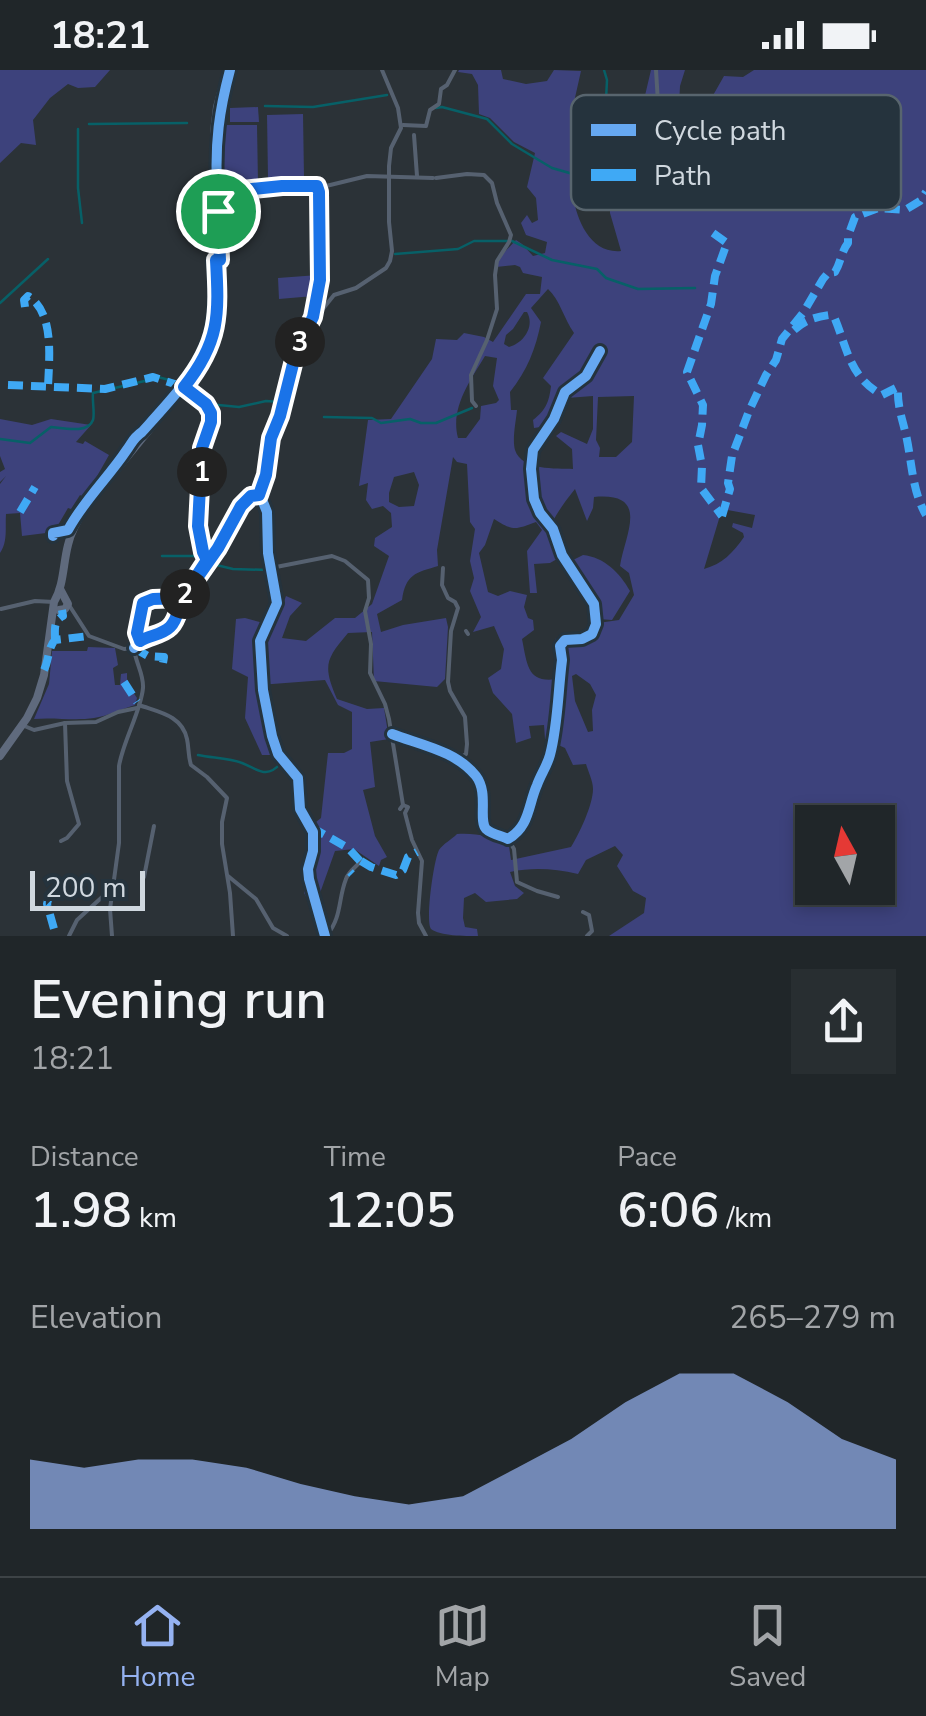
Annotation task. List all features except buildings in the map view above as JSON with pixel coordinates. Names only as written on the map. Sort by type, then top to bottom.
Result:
[{"type":"main road","points":[[0,756],[6,741],[31,712],[40,690],[61,604],[70,537],[82,513],[206,358],[215,329],[218,296],[215,118],[227,70]]},
{"type":"street","points":[[313,317],[334,295],[377,276],[390,261],[388,177],[391,148],[400,125],[398,108],[382,70]]},
{"type":"street","points":[[400,125],[426,126],[430,110],[439,104],[441,89],[456,70]]},
{"type":"street","points":[[656,70],[658,95]]},
{"type":"street","points":[[414,135],[416,176]]},
{"type":"street","points":[[214,193],[282,186],[318,188],[356,178],[484,175],[492,183],[510,228],[510,242],[497,260],[497,309],[488,340],[470,375],[476,406]]},
{"type":"street","points":[[318,188],[320,275],[313,317],[296,352],[271,438],[260,496],[267,512],[267,545],[276,603],[260,642],[263,690],[278,754],[298,778],[300,809],[313,832],[309,880],[323,936],[330,933],[347,876],[362,861]]},
{"type":"street","points":[[508,839],[523,826],[529,814],[551,751],[562,642],[592,634],[596,624],[596,609],[534,499],[530,469],[533,450],[554,419],[565,392],[586,376],[600,350]]},
{"type":"street","points":[[184,387],[206,404],[211,413],[202,448],[198,526],[207,560]]},
{"type":"street","points":[[1,609],[34,602],[61,604],[89,636],[124,649],[134,648],[173,624],[183,598],[241,506],[251,496],[260,496]]},
{"type":"street","points":[[270,568],[332,556],[345,561],[368,580],[369,598],[364,611],[371,644],[370,673],[385,704],[403,805],[408,808],[404,813],[422,861],[418,913],[426,936]]},
{"type":"street","points":[[443,568],[442,585],[458,612],[451,631],[448,682],[465,717],[466,754],[459,759]]},
{"type":"street","points":[[143,639],[137,636],[145,601],[183,598]]},
{"type":"street","points":[[112,936],[110,909],[119,844],[119,766],[144,682],[134,648]]},
{"type":"street","points":[[22,725],[34,730],[96,722],[138,706],[180,722],[191,765],[208,777],[227,800],[222,844],[233,936]]},
{"type":"street","points":[[61,841],[78,824],[67,781],[65,723]]},
{"type":"street","points":[[392,734],[459,759],[482,786],[486,828],[508,839],[514,849],[518,882],[558,897]]},
{"type":"street","points":[[144,877],[154,826]]},
{"type":"street","points":[[228,876],[256,899],[273,928],[287,936]]},
{"type":"street","points":[[69,936],[77,920],[112,888]]},
{"type":"street","points":[[583,912],[592,923],[587,936]]},
{"type":"shaded area","points":[[0,70],[110,70],[95,87],[68,84],[50,98],[33,120],[36,145],[21,143],[0,163]]},
{"type":"shaded area","points":[[459,70],[501,70],[503,79],[526,84],[547,81],[554,70],[581,71],[576,95],[571,95],[571,210],[576,210],[594,242],[610,251],[621,251],[610,210],[901,210],[901,95],[713,95],[724,76],[743,77],[754,70],[926,70],[926,936],[609,936],[644,913],[646,898],[633,891],[617,866],[623,855],[615,846],[586,860],[578,874],[544,869],[510,872],[515,886],[524,893],[517,899],[486,902],[475,893],[464,898],[465,927],[477,929],[478,936],[431,929],[433,877],[439,850],[445,844],[457,834],[484,836],[509,846],[511,860],[571,847],[588,811],[593,789],[586,764],[573,765],[565,748],[545,739],[544,725],[529,726],[531,738],[516,743],[512,714],[493,693],[488,678],[501,669],[504,649],[494,626],[473,632],[481,617],[470,591],[475,529],[470,522],[467,464],[453,457],[437,550],[438,566],[413,576],[402,600],[377,614],[381,632],[446,618],[445,679],[437,687],[374,681],[372,632],[348,633],[329,664],[337,699],[367,709],[384,708],[389,739],[370,742],[375,787],[363,790],[375,836],[387,857],[379,866],[354,849],[335,851],[320,893],[322,905],[312,908],[304,893],[316,822],[321,818],[328,753],[352,749],[352,712],[338,705],[325,680],[259,685],[273,755],[262,755],[245,718],[248,677],[232,669],[236,619],[275,626],[286,596],[302,603],[290,616],[282,638],[306,641],[335,618],[355,618],[372,604],[389,556],[374,546],[375,538],[392,527],[391,513],[383,506],[372,509],[366,500],[368,483],[359,486],[368,420],[391,419],[432,359],[436,339],[457,340],[464,333],[493,342],[526,294],[540,294],[542,277],[523,273],[515,265],[496,267],[497,260],[516,240],[533,256],[545,253],[547,242],[526,235],[521,223],[527,215],[532,223],[538,220],[536,198],[527,187],[535,153],[514,142],[490,118],[479,114],[478,85],[472,74]],"holes":[[[548,289],[574,333],[543,378],[551,386],[550,392],[544,409],[533,420],[534,428],[560,424],[567,398],[593,396],[593,429],[587,444],[561,432],[556,436],[572,449],[573,469],[532,465],[515,450],[517,410],[511,410],[510,392],[530,359],[541,322],[531,308]],[[524,312],[529,317],[529,328],[523,338],[509,347],[504,344],[506,335]],[[485,356],[497,358],[493,386],[499,400],[481,406],[480,419],[466,438],[458,438],[459,405],[468,385]],[[634,396],[632,442],[616,457],[599,457],[598,397]],[[414,472],[419,485],[414,506],[399,507],[389,502],[394,477]],[[575,489],[587,521],[594,497],[612,497],[629,508],[629,529],[620,566],[629,573],[634,595],[619,620],[591,624],[582,632],[555,639],[563,678],[536,677],[528,666],[522,639],[534,630],[533,620],[524,607],[527,595],[510,591],[498,596],[488,592],[479,553],[494,519],[514,528],[536,522],[542,530],[527,551],[530,593],[537,593],[534,564],[557,559],[550,528]],[[722,509],[755,515],[752,528],[733,523],[732,527],[744,537],[727,557],[704,569]],[[576,674],[590,684],[596,695],[593,731],[588,732],[575,701],[572,676]]]},
{"type":"shaded area","points":[[651,70],[685,70],[680,95],[645,95]]},
{"type":"shaded area","points":[[258,107],[259,122],[230,122],[230,108]]},
{"type":"shaded area","points":[[303,114],[304,177],[268,178],[267,115]]},
{"type":"shaded area","points":[[222,125],[257,125],[258,183],[223,184]]},
{"type":"shaded area","points":[[318,275],[314,296],[279,299],[278,278]]},
{"type":"shaded area","points":[[0,419],[32,425],[51,419],[91,425],[76,442],[85,441],[109,455],[87,499],[80,495],[54,532],[22,536],[20,513],[6,514],[0,553],[0,484],[6,476],[0,482],[0,472],[5,469],[0,456]]},
{"type":"shaded area","points":[[583,555],[611,567],[630,591],[612,620],[598,619],[592,598],[569,565]]},
{"type":"shaded area","points":[[88,647],[115,648],[115,685],[120,685],[121,674],[127,673],[127,683],[137,698],[135,705],[94,718],[34,719],[49,684],[52,651],[87,651]]},
{"type":"waterway","points":[[604,70],[606,95]]},
{"type":"waterway","points":[[265,106],[313,107],[387,95]]},
{"type":"waterway","points":[[436,108],[487,119],[512,144],[552,168],[571,173]]},
{"type":"waterway","points":[[89,124],[187,123]]},
{"type":"waterway","points":[[78,129],[82,223]]},
{"type":"waterway","points":[[395,254],[458,249],[474,241],[507,241]]},
{"type":"waterway","points":[[512,241],[552,260],[597,269],[606,278],[638,289],[695,288]]},
{"type":"waterway","points":[[0,303],[48,259]]},
{"type":"waterway","points":[[154,376],[177,382]]},
{"type":"waterway","points":[[0,439],[30,443],[51,427],[86,427],[94,417],[93,393],[149,380]]},
{"type":"waterway","points":[[208,404],[239,407],[280,402]]},
{"type":"waterway","points":[[324,417],[436,423],[472,408]]},
{"type":"waterway","points":[[162,556],[197,556]]},
{"type":"waterway","points":[[208,563],[233,569],[268,570]]},
{"type":"waterway","points":[[198,755],[237,761],[266,772],[281,763]]},
{"type":"marked path","points":[[901,210],[920,201],[926,192]]},
{"type":"marked path","points":[[722,516],[730,489],[732,456],[782,339],[823,279],[835,272],[855,217],[873,210]]},
{"type":"marked path","points":[[713,233],[727,243],[687,372],[703,405],[698,445],[701,488],[722,516]]},
{"type":"marked path","points":[[25,307],[28,296],[43,313],[49,350],[48,387]]},
{"type":"marked path","points":[[794,330],[829,315],[835,319],[851,362],[863,380],[882,395],[898,387],[915,486],[926,515]]},
{"type":"marked path","points":[[8,385],[105,389],[153,377],[184,387]]},
{"type":"marked path","points":[[20,512],[35,487]]},
{"type":"marked path","points":[[55,640],[55,626],[63,616],[62,610]]},
{"type":"marked path","points":[[44,670],[55,640],[89,636]]},
{"type":"marked path","points":[[134,648],[148,656],[164,657],[163,663]]},
{"type":"marked path","points":[[124,682],[137,702]]},
{"type":"marked path","points":[[311,827],[348,848],[360,861]]},
{"type":"marked path","points":[[361,861],[396,875],[403,870],[408,857],[417,852]]},
{"type":"marked path","points":[[50,892],[47,904],[56,936]]},
{"type":"cycle path","points":[[53,536],[68,530],[202,356],[213,315],[213,260],[220,260],[217,200],[223,190],[217,185],[217,141],[230,70]]},
{"type":"cycle path","points":[[392,734],[437,750],[468,767],[480,783],[488,831],[508,839],[521,828],[553,744],[560,646],[565,640],[592,634],[596,624],[594,604],[562,555],[553,529],[534,499],[533,450],[554,419],[565,392],[586,376],[600,351]]},
{"type":"cycle path","points":[[134,648],[173,623],[188,587],[241,509],[251,497],[261,497],[267,512],[268,553],[277,603],[260,641],[263,690],[278,754],[298,778],[300,809],[313,832],[309,879],[325,936]]},
{"type":"route","points":[[218,211],[218,199],[223,192],[317,186],[317,298],[312,322],[296,352],[259,495],[251,496],[241,506],[218,548],[183,598],[143,603],[137,633],[140,641],[168,630],[173,624],[181,600],[183,598],[188,589],[207,560],[198,526],[202,448],[211,413],[206,404],[184,387],[206,358],[218,314],[218,211]]}]
